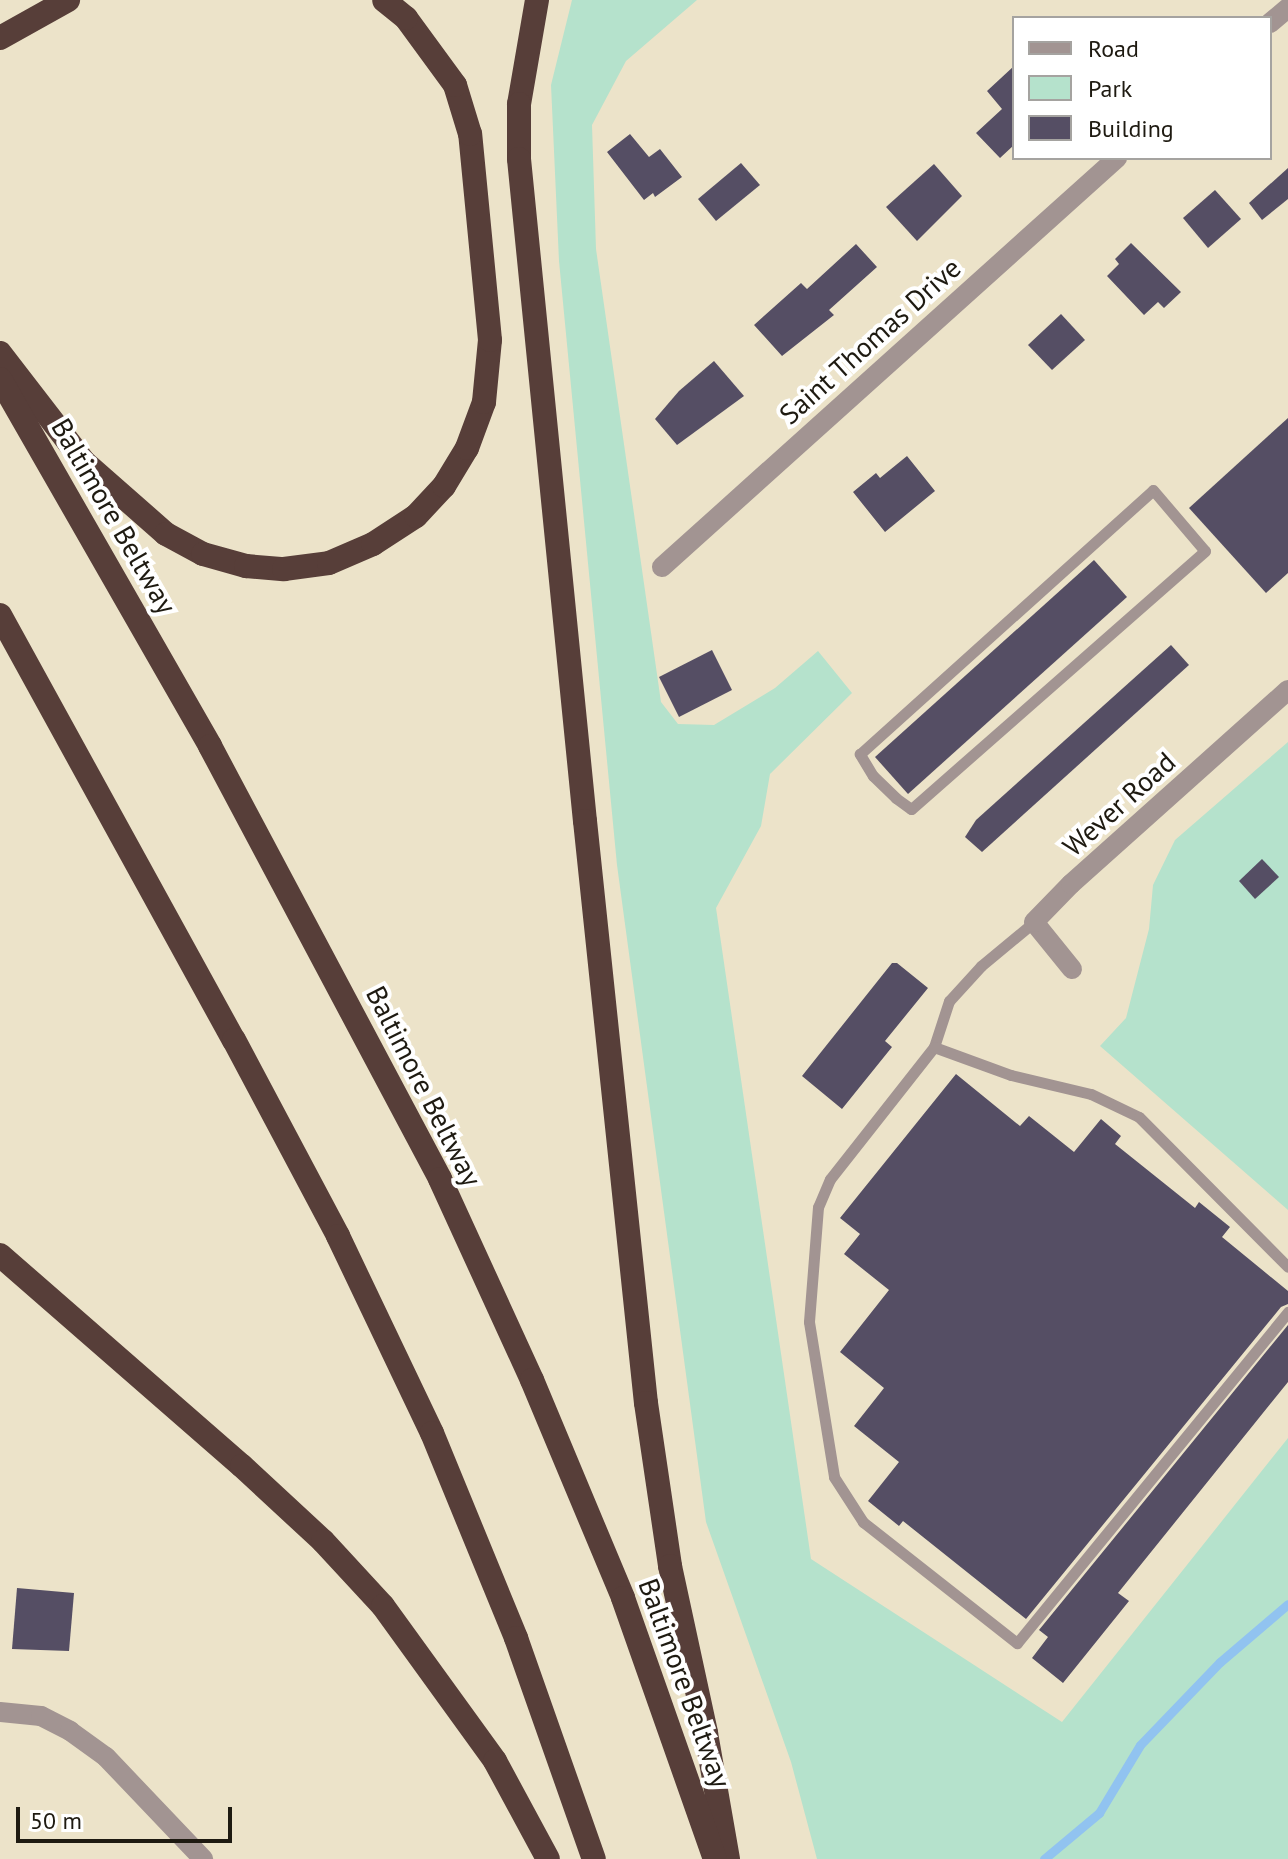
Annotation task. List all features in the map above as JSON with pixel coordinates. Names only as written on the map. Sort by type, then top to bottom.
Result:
[{"type":"highway","points":[[0,38],[68,0]]},
{"type":"highway","points":[[0,353],[84,462],[166,534],[203,554],[246,566],[284,569],[329,563],[373,544],[416,516],[444,486],[467,448],[484,402],[490,340],[470,134],[455,85],[422,36],[384,0]]},
{"type":"highway","points":[[537,0],[519,104],[519,159],[586,837],[646,1403],[673,1582],[706,1733],[728,1859]]},
{"type":"highway","name":"Baltimore Beltway","points":[[0,379],[210,746],[440,1179],[532,1380],[623,1598],[715,1859]]},
{"type":"highway","points":[[0,615],[338,1236],[425,1419],[516,1638],[594,1859]]},
{"type":"highway","points":[[0,1255],[242,1466],[323,1541],[373,1595],[438,1678],[495,1761],[548,1859]]},
{"type":"street","points":[[1272,21],[1288,8]]},
{"type":"street","name":"Saint Thomas Drive","points":[[662,567],[1115,160]]},
{"type":"street","name":"Wever Road","points":[[1034,922],[1071,884],[1288,690]]},
{"type":"street","points":[[1034,922],[1072,969]]},
{"type":"street","points":[[0,1712],[41,1716],[106,1757],[203,1859]]},
{"type":"lane","points":[[1153,490],[1205,551],[911,809],[896,798],[873,776],[860,754],[1153,490]]},
{"type":"lane","points":[[1034,922],[981,966],[949,1001],[934,1047],[830,1179],[818,1207],[809,1322],[834,1477],[863,1522],[1017,1643],[1288,1312]]},
{"type":"lane","points":[[934,1047],[1011,1075],[1091,1094],[1139,1117],[1288,1267]]},
{"type":"green space","points":[[572,0],[697,0],[626,61],[592,125],[596,249],[661,702],[678,724],[714,725],[775,688],[818,651],[852,693],[770,774],[761,826],[716,908],[811,1559],[1062,1722],[1288,1438],[1288,1859],[817,1859],[791,1762],[706,1522],[617,865],[559,261],[551,85]]},
{"type":"green space","points":[[1288,742],[1288,1210],[1100,1046],[1126,1018],[1149,929],[1153,885],[1175,840]]},
{"type":"building","points":[[1012,68],[1012,147],[1000,158],[976,133],[1002,109],[987,91]]},
{"type":"building","points":[[630,134],[649,157],[660,149],[682,177],[655,197],[653,193],[644,200],[607,152]]},
{"type":"building","points":[[741,163],[760,185],[716,221],[698,199]]},
{"type":"building","points":[[934,164],[962,196],[917,241],[886,207]]},
{"type":"building","points":[[1288,168],[1288,199],[1262,220],[1249,203]]},
{"type":"building","points":[[1215,190],[1241,219],[1208,248],[1183,218]]},
{"type":"building","points":[[1131,243],[1181,292],[1164,308],[1158,302],[1144,315],[1107,276],[1119,264],[1115,259]]},
{"type":"building","points":[[856,244],[877,267],[829,310],[834,315],[782,356],[754,325],[801,283],[807,289]]},
{"type":"building","points":[[1061,314],[1085,340],[1052,370],[1028,345]]},
{"type":"building","points":[[714,361],[744,396],[677,445],[655,419],[679,391]]},
{"type":"building","points":[[1288,418],[1288,573],[1266,593],[1189,508]]},
{"type":"building","points":[[907,456],[935,491],[885,532],[853,492],[876,473],[880,478]]},
{"type":"building","points":[[1094,560],[1127,597],[908,794],[875,757]]},
{"type":"building","points":[[1171,645],[1189,665],[982,852],[965,837],[976,820]]},
{"type":"building","points":[[712,650],[732,690],[679,717],[659,677]]},
{"type":"building","points":[[1262,859],[1279,877],[1255,899],[1239,881]]},
{"type":"building","points":[[892,963],[897,963],[928,988],[885,1041],[892,1047],[842,1109],[802,1076]]},
{"type":"building","points":[[956,1074],[1020,1126],[1029,1116],[1074,1152],[1101,1119],[1121,1136],[1115,1144],[1195,1208],[1199,1202],[1230,1227],[1222,1237],[1288,1291],[1288,1304],[1281,1307],[1026,1619],[903,1521],[899,1526],[868,1501],[899,1462],[854,1426],[884,1388],[840,1352],[889,1290],[844,1254],[860,1234],[840,1218]]},
{"type":"building","points":[[1288,1325],[1288,1382],[1118,1593],[1129,1601],[1063,1683],[1032,1658],[1048,1637],[1039,1630]]},
{"type":"building","points":[[17,1588],[74,1593],[69,1651],[12,1649]]},
{"type":"waterway","points":[[1044,1859],[1099,1813],[1140,1745],[1220,1662],[1288,1604]]}]
